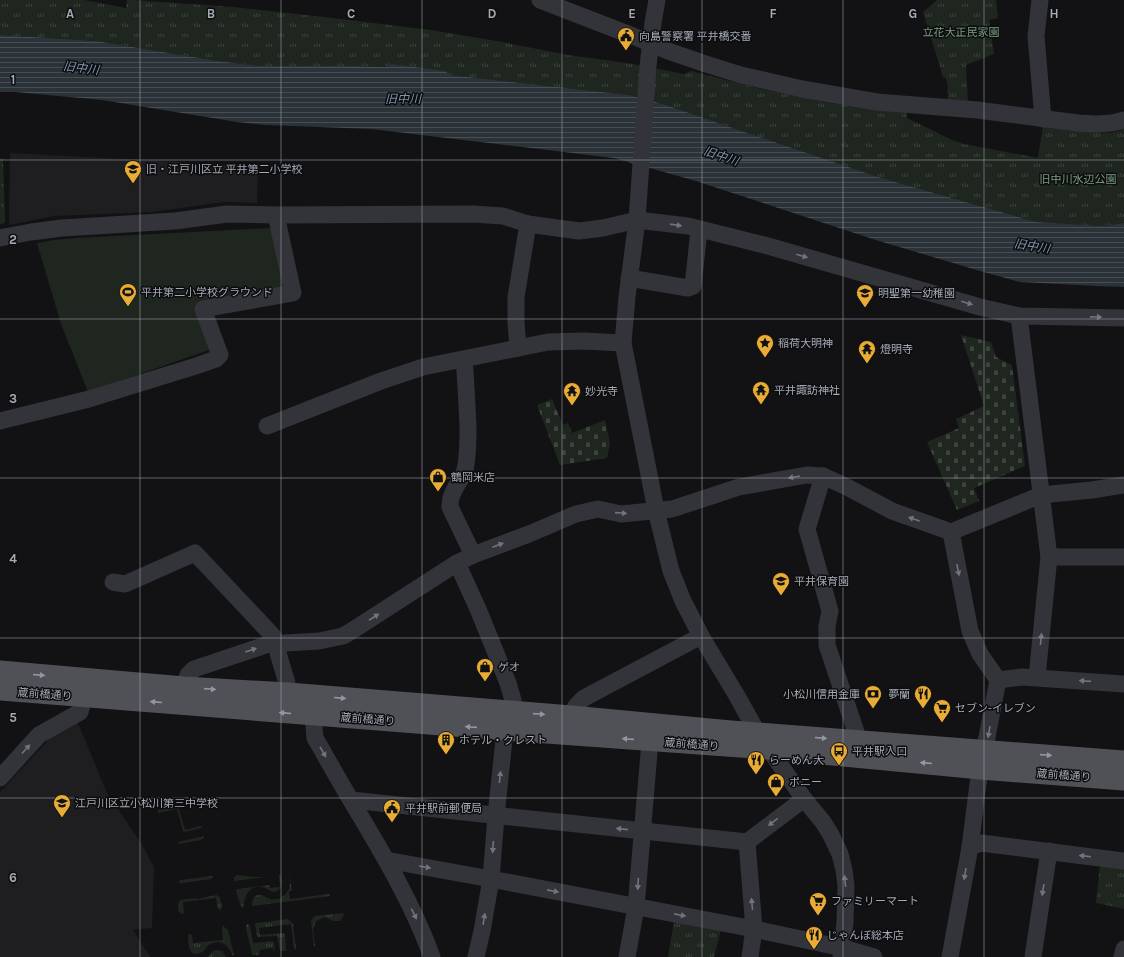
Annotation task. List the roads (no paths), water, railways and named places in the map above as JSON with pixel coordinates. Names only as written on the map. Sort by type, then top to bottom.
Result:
[{"type":"main road","name":"蔵前橋通り","points":[[0,671],[184,687],[288,694],[509,721],[650,741],[737,747],[769,739]]},
{"type":"main road","name":"蔵前橋通り","points":[[0,690],[313,715],[509,721],[571,716],[716,729],[769,739]]},
{"type":"main road","points":[[769,739],[859,741],[956,748],[977,762]]},
{"type":"main road","points":[[769,739],[812,753],[977,762],[1006,761]]},
{"type":"main road","name":"蔵前橋通り","points":[[1006,761],[1124,761]]},
{"type":"main road","name":"蔵前橋通り","points":[[1006,761],[1124,780]]},
{"type":"street","points":[[540,0],[668,51],[734,73],[821,93],[877,102],[977,110],[1095,124],[1112,123],[1124,120]]},
{"type":"street","points":[[657,0],[647,73],[637,220],[629,278],[624,344],[656,510],[671,570],[683,601],[701,636],[738,696],[769,739],[804,798],[823,822],[840,854],[846,886],[842,952]]},
{"type":"street","points":[[1040,0],[1036,36],[1043,119]]},
{"type":"street","points":[[0,238],[62,228],[176,221],[227,214],[473,214],[503,216],[528,224],[579,230],[604,228],[637,220],[688,226],[762,245],[980,307],[1019,316],[1124,318]]},
{"type":"street","points":[[0,421],[89,399],[196,366],[216,358],[220,355],[203,309],[293,293],[276,215]]},
{"type":"street","points":[[518,348],[516,297],[528,224]]},
{"type":"street","points":[[629,278],[688,288],[693,286],[699,230]]},
{"type":"street","points":[[1019,316],[1049,557],[1037,677]]},
{"type":"street","points":[[267,426],[423,367],[548,342],[584,341],[624,344]]},
{"type":"street","points":[[464,359],[467,392],[468,444],[464,470],[454,489],[450,506],[473,555]]},
{"type":"street","points":[[184,687],[188,675],[194,669],[268,644],[319,641],[343,636],[457,563],[473,555],[576,514],[598,508],[621,514],[672,509],[739,487],[807,475],[823,476],[892,511],[951,532],[1041,495],[1124,485]]},
{"type":"street","points":[[823,476],[807,529],[830,611],[827,626],[827,645],[859,741]]},
{"type":"street","points":[[950,957],[970,846],[977,762],[998,680],[980,654],[970,631],[951,532]]},
{"type":"street","points":[[113,582],[125,584],[195,553],[273,636],[287,683],[288,694]]},
{"type":"street","points":[[1049,557],[1124,557]]},
{"type":"street","points":[[457,563],[478,609],[508,683],[513,700],[496,816],[491,879],[476,957]]},
{"type":"street","points":[[571,716],[576,706],[584,698],[701,636]]},
{"type":"street","points":[[998,680],[1037,677],[1124,684]]},
{"type":"street","points":[[0,778],[39,735],[80,712],[84,697]]},
{"type":"street","points":[[313,715],[315,738],[386,860],[420,927],[432,957]]},
{"type":"street","points":[[627,957],[636,907],[650,741]]},
{"type":"street","points":[[350,800],[747,842],[804,798]]},
{"type":"street","points":[[747,842],[754,929],[750,957]]},
{"type":"street","points":[[970,846],[981,843],[1124,861]]},
{"type":"street","points":[[1033,957],[1049,851]]},
{"type":"street","points":[[386,860],[754,929],[842,952],[874,957]]},
{"type":"street","points":[[1122,957],[1124,949]]},
{"type":"water","name":"旧中川","points":[[0,35],[96,41],[218,61],[260,66],[386,67],[392,64],[445,71],[450,75],[629,95],[666,105],[878,177],[1036,222],[1104,226],[1124,223],[1124,287],[1020,282],[879,241],[696,181],[614,158],[371,129],[266,125],[237,122],[102,100],[0,92]]},
{"type":"place","name":"向島警察署 平井橋交番","points":[[626,51]]},
{"type":"place","name":"旧・江戸川区立 平井第二小学校","points":[[133,184]]},
{"type":"place","name":"平井第二小学校グラウンド","points":[[128,307]]},
{"type":"place","name":"明聖第一幼稚園","points":[[865,308]]},
{"type":"place","name":"稲荷大明神","points":[[765,358]]},
{"type":"place","name":"燈明寺","points":[[867,364]]},
{"type":"place","name":"平井諏訪神社","points":[[761,405]]},
{"type":"place","name":"妙光寺","points":[[572,406]]},
{"type":"place","name":"鶴岡米店","points":[[438,492]]},
{"type":"place","name":"平井保育園","points":[[781,596]]},
{"type":"place","name":"ゲオ","points":[[485,682]]},
{"type":"place","name":"小松川信用金庫","points":[[873,709]]},
{"type":"place","name":"夢蘭","points":[[923,709]]},
{"type":"place","name":"セブン-イレブン","points":[[942,723]]},
{"type":"place","name":"ホテル・クレスト","points":[[446,755]]},
{"type":"place","name":"平井駅入口","points":[[839,766]]},
{"type":"place","name":"らーめん大","points":[[756,775]]},
{"type":"place","name":"ポニー","points":[[776,797]]},
{"type":"place","name":"江戸川区立小松川第三中学校","points":[[62,818]]},
{"type":"place","name":"平井駅前郵便局","points":[[392,823]]},
{"type":"place","name":"ファミリーマート","points":[[818,916]]},
{"type":"place","name":"じゃんぼ総本店","points":[[814,950]]},
{"type":"park label","name":"立花大正民家園","points":[[961,32]]},
{"type":"park label","name":"旧中川水辺公園","points":[[1078,179]]}]
